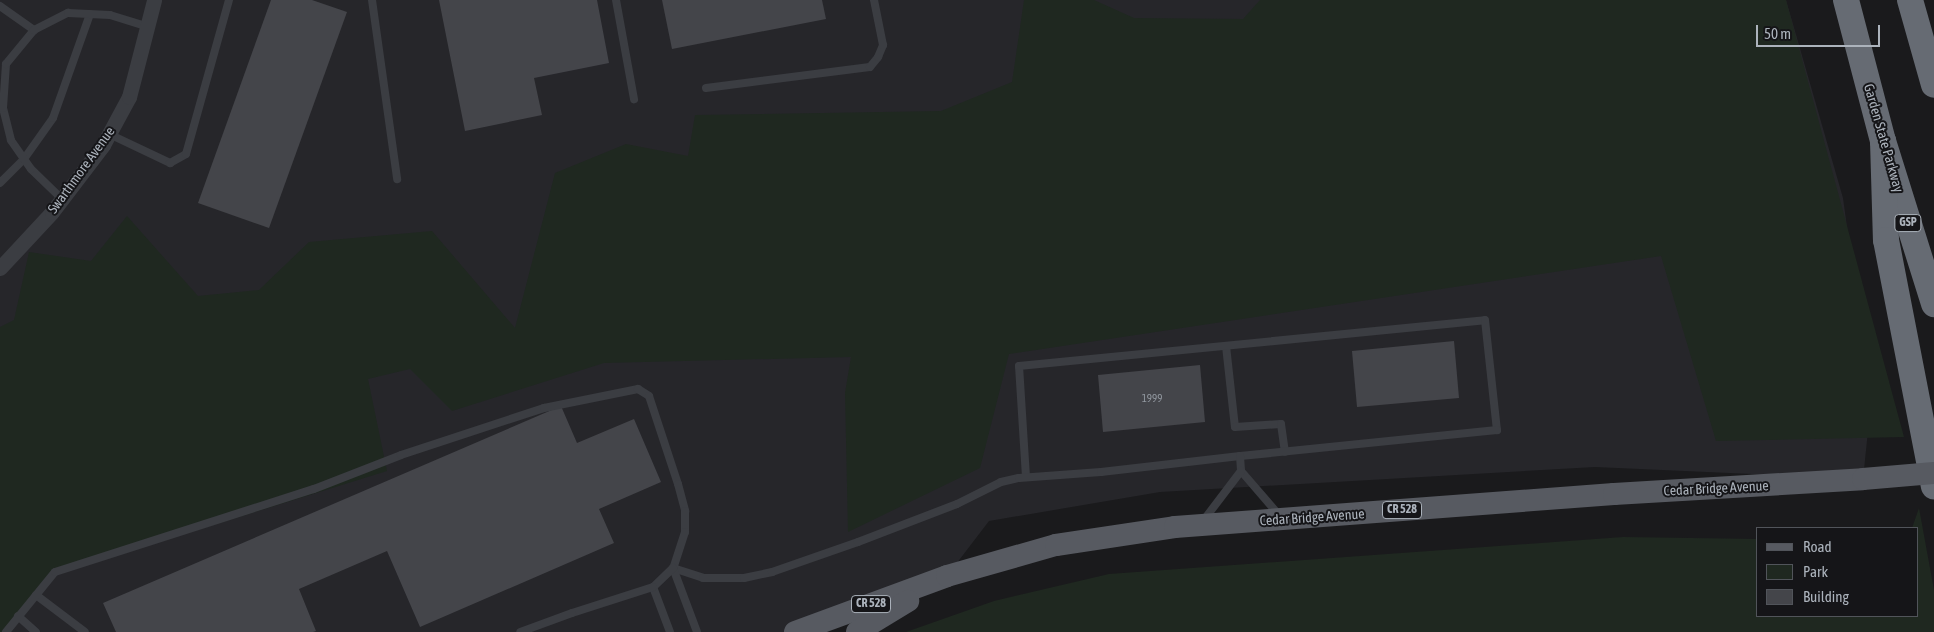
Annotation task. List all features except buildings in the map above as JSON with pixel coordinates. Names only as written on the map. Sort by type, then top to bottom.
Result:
[{"type":"highway","name":"Garden State Parkway","points":[[1846,0],[1883,141],[1934,304]]},
{"type":"highway","points":[[1910,0],[1928,52],[1934,85]]},
{"type":"highway","points":[[1883,141],[1886,240],[1934,486]]},
{"type":"main road","name":"Cedar Bridge Avenue","points":[[795,632],[947,576],[1056,545],[1199,526],[1282,519],[1614,494],[1934,473]]},
{"type":"main road","points":[[858,632],[947,576]]},
{"type":"street","name":"Swarthmore Avenue","points":[[0,268],[62,199],[109,134],[129,97],[149,27],[154,0]]},
{"type":"lane","points":[[109,134],[170,164],[186,154],[229,0]]},
{"type":"lane","points":[[372,0],[397,179]]},
{"type":"lane","points":[[616,0],[634,99]]},
{"type":"lane","points":[[706,88],[870,67],[878,57],[883,45],[874,0]]},
{"type":"lane","points":[[0,6],[34,30]]},
{"type":"lane","points":[[62,199],[24,159],[11,140],[3,108],[6,64],[34,30],[68,13],[110,15],[149,27]]},
{"type":"lane","points":[[0,183],[24,159],[53,118],[90,14]]},
{"type":"lane","points":[[673,568],[703,578],[744,578],[772,572],[858,542],[948,507],[1001,482],[1026,477],[1101,472],[1497,430],[1485,320],[1019,366],[1026,477]]},
{"type":"lane","points":[[1226,346],[1235,427],[1281,424],[1284,452]]},
{"type":"lane","points":[[6,632],[55,572],[314,489],[401,455],[544,408],[638,389],[649,396],[678,484],[684,510],[685,532],[673,568],[653,587],[572,612],[520,632]]},
{"type":"lane","points":[[1240,456],[1241,471],[1282,519]]},
{"type":"lane","points":[[1199,526],[1241,471]]},
{"type":"lane","points":[[673,568],[697,632]]},
{"type":"lane","points":[[653,587],[670,632]]},
{"type":"lane","points":[[36,595],[85,632]]},
{"type":"lane","points":[[18,616],[36,632]]},
{"type":"shaded area","points":[[0,0],[1786,0],[1843,198],[1871,402],[1863,479],[1595,467],[1160,492],[989,521],[947,576],[795,632],[0,632]]},
{"type":"green space","points":[[1024,0],[1094,0],[1134,18],[1243,19],[1260,0],[1786,0],[1904,437],[1716,441],[1661,256],[1009,354],[980,468],[848,532],[845,393],[851,357],[604,363],[452,411],[410,369],[368,379],[387,471],[59,573],[8,632],[0,632],[0,327],[14,320],[29,252],[91,261],[127,216],[198,296],[259,290],[309,242],[432,231],[515,328],[555,173],[626,144],[688,156],[695,115],[941,111],[1012,82]]},
{"type":"green space","points":[[1919,508],[1934,590],[1934,632],[906,632],[994,601],[1109,574],[1623,537],[1756,539],[1756,617],[1919,617],[1919,527],[1912,527]]}]
